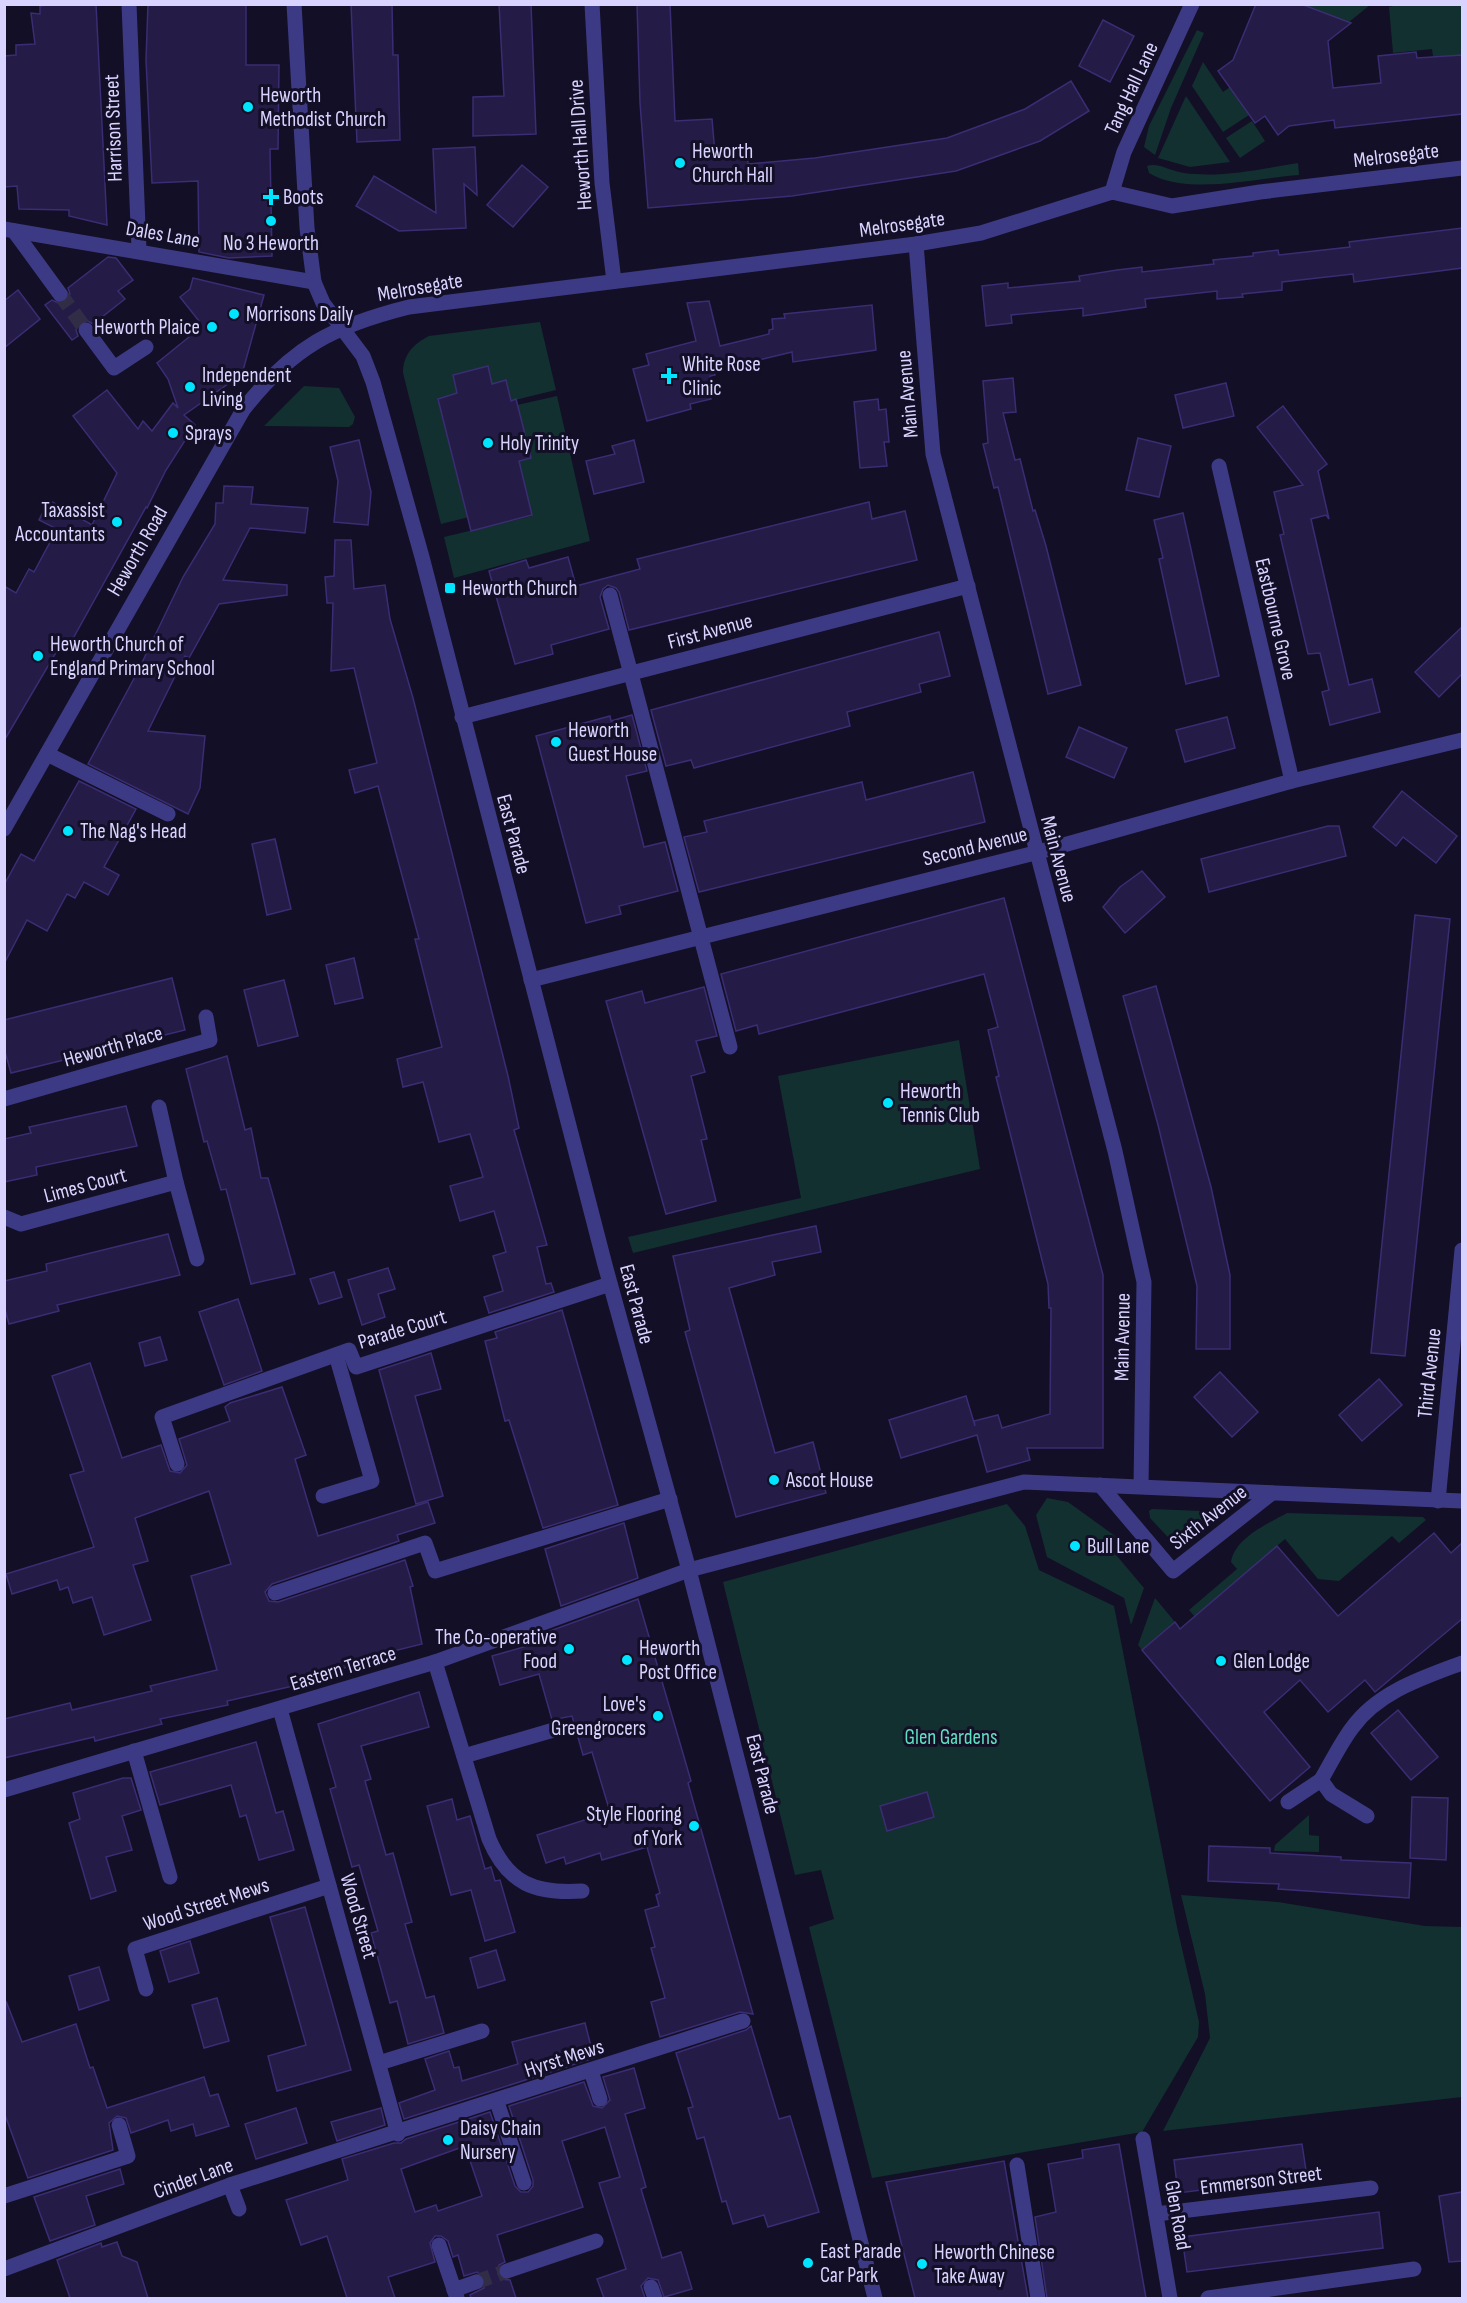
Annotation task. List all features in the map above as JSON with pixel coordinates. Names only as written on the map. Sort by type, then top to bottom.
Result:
[{"type":"street","name":"Harrison Street","points":[[129,4],[139,250]]},
{"type":"street","name":"East Parade","points":[[294,4],[307,228],[314,282],[323,303],[363,356],[373,382],[422,557],[610,1284],[689,1570],[875,2298]]},
{"type":"street","name":"Heworth Hall Drive","points":[[592,4],[602,183],[614,281]]},
{"type":"street","name":"Tang Hall Lane","points":[[1112,192],[1124,152],[1192,4]]},
{"type":"street","name":"Melrosegate","points":[[343,327],[409,307],[916,244],[981,233],[1112,192],[1172,206],[1260,192],[1462,168]]},
{"type":"street","name":"Dales Lane","points":[[9,230],[139,250],[314,282]]},
{"type":"street","points":[[9,230],[60,294]]},
{"type":"street","name":"Main Avenue","points":[[916,244],[933,454],[1035,853],[1115,1151],[1144,1282],[1141,1486]]},
{"type":"street","name":"Heworth Road","points":[[4,829],[243,410],[281,366],[300,351],[343,327]]},
{"type":"street","points":[[86,330],[114,368],[146,347]]},
{"type":"street","name":"Eastbourne Grove","points":[[1219,466],[1292,781]]},
{"type":"street","name":"First Avenue","points":[[462,717],[968,586]]},
{"type":"street","points":[[610,596],[730,1047]]},
{"type":"street","name":"Second Avenue","points":[[531,980],[1035,853],[1292,781],[1462,740]]},
{"type":"street","points":[[47,754],[168,814]]},
{"type":"street","name":"Heworth Place","points":[[4,1099],[210,1040],[206,1017]]},
{"type":"street","points":[[159,1107],[197,1259]]},
{"type":"street","name":"Limes Court","points":[[4,1217],[21,1224],[176,1182]]},
{"type":"street","name":"Third Avenue","points":[[1438,1501],[1462,1250]]},
{"type":"street","name":"Parade Court","points":[[177,1464],[162,1417],[349,1350],[356,1367],[610,1284]]},
{"type":"street","points":[[323,1496],[372,1481],[336,1355]]},
{"type":"street","points":[[689,1570],[1024,1482],[1141,1486]]},
{"type":"street","name":"Sixth Avenue","points":[[1100,1485],[1173,1571],[1272,1493]]},
{"type":"street","name":"Sixth Avenue","points":[[1141,1486],[1462,1501]]},
{"type":"street","points":[[275,1593],[425,1543],[435,1571],[669,1499]]},
{"type":"street","name":"Eastern Terrace","points":[[4,1790],[435,1662],[689,1570]]},
{"type":"street","points":[[435,1662],[498,1861],[512,1875],[533,1888],[555,1893],[582,1891]]},
{"type":"street","points":[[1288,1802],[1321,1780],[1352,1727],[1380,1700],[1415,1681],[1462,1663]]},
{"type":"street","name":"Wood Street","points":[[280,1709],[398,2134]]},
{"type":"street","points":[[464,1756],[557,1729]]},
{"type":"street","points":[[134,1751],[170,1877]]},
{"type":"street","points":[[1321,1780],[1331,1794],[1367,1816]]},
{"type":"street","name":"Wood Street Mews","points":[[146,1989],[135,1949],[329,1886]]},
{"type":"street","name":"Hyrst Mews","points":[[398,2134],[743,2021]]},
{"type":"street","points":[[379,2063],[482,2031]]},
{"type":"street","points":[[591,2071],[600,2099]]},
{"type":"street","points":[[497,2102],[524,2182]]},
{"type":"street","points":[[4,2196],[128,2156],[119,2125]]},
{"type":"street","name":"Cinder Lane","points":[[4,2269],[230,2185],[398,2134]]},
{"type":"street","name":"Glen Road","points":[[1143,2139],[1170,2298]]},
{"type":"street","points":[[1017,2165],[1038,2298]]},
{"type":"street","points":[[230,2185],[239,2209]]},
{"type":"street","name":"Emmerson Street","points":[[1156,2214],[1371,2188]]},
{"type":"street","points":[[507,2271],[596,2241]]},
{"type":"street","points":[[439,2245],[452,2295],[476,2282]]},
{"type":"street","points":[[1208,2298],[1414,2269]]},
{"type":"green space","points":[[1401,4],[1462,5],[1462,55],[1451,56],[1436,79],[1432,49],[1393,53],[1389,7]]},
{"type":"green space","points":[[1301,5],[1370,5],[1349,22]]},
{"type":"green space","points":[[1197,30],[1204,33],[1171,108],[1155,155],[1144,147],[1149,126]]},
{"type":"green space","points":[[1203,62],[1223,92],[1230,87],[1249,115],[1223,132],[1192,86]]},
{"type":"green space","points":[[1186,96],[1230,162],[1190,167],[1158,158]]},
{"type":"green space","points":[[1252,121],[1265,141],[1240,158],[1226,138]]},
{"type":"green space","points":[[1298,163],[1299,175],[1202,185],[1164,180],[1149,173],[1147,166],[1156,165],[1184,173],[1212,174]]},
{"type":"green space","points":[[540,322],[556,390],[511,401],[506,381],[492,384],[487,366],[453,375],[460,401],[446,397],[438,399],[457,476],[477,515],[441,524],[403,373],[407,355],[414,346],[429,336]]},
{"type":"green space","points":[[304,386],[339,388],[355,417],[353,424],[349,427],[264,426]]},
{"type":"green space","points":[[557,396],[590,541],[454,578],[444,537],[532,516],[519,461],[517,405]]},
{"type":"green space","name":"Heworth Tennis Club","points":[[959,1040],[980,1169],[633,1253],[628,1237],[801,1198],[778,1076]]},
{"type":"green space","points":[[1047,1498],[1068,1502],[1129,1546],[1117,1556],[1144,1588],[1131,1625],[1124,1598],[1047,1557],[1036,1515]]},
{"type":"green space","name":"Glen Gardens","points":[[1007,1504],[1025,1526],[1039,1570],[1114,1606],[1177,1927],[1199,2022],[1198,2037],[1142,2132],[872,2178],[809,1927],[834,1919],[821,1870],[795,1875],[723,1582]]},
{"type":"green space","points":[[1152,1509],[1203,1511],[1210,1516],[1210,1525],[1180,1550],[1150,1518],[1149,1511]]},
{"type":"green space","points":[[1287,1513],[1423,1517],[1426,1520],[1399,1543],[1392,1536],[1339,1581],[1318,1579],[1285,1539],[1195,1617],[1189,1610],[1237,1569],[1231,1562],[1234,1553],[1245,1539]]},
{"type":"green space","points":[[1155,1598],[1175,1622],[1142,1650],[1138,1645]]},
{"type":"green space","points":[[1309,1815],[1309,1835],[1319,1836],[1319,1852],[1274,1851],[1275,1845]]},
{"type":"green space","points":[[1181,1895],[1278,1902],[1425,1926],[1462,1927],[1462,2097],[1163,2131],[1210,2038],[1205,1994]]},
{"type":"building","points":[[96,4],[107,225],[69,216],[69,210],[19,209],[17,186],[4,187],[4,56],[16,55],[16,45],[35,44],[31,13],[40,14],[40,6]]},
{"type":"building","points":[[148,4],[246,4],[246,65],[279,65],[278,149],[270,149],[272,256],[229,258],[199,252],[198,181],[152,183],[146,60]]},
{"type":"building","points":[[351,4],[392,4],[393,55],[398,55],[400,140],[357,142]]},
{"type":"building","points":[[499,4],[531,4],[536,134],[473,136],[473,97],[504,96]]},
{"type":"building","points":[[637,4],[670,4],[675,121],[712,119],[715,154],[747,150],[748,164],[815,158],[947,138],[1025,109],[1071,81],[1089,111],[1040,141],[956,171],[792,196],[648,208],[640,103]]},
{"type":"building","points":[[1256,4],[1301,4],[1351,23],[1328,41],[1333,88],[1381,83],[1378,56],[1416,52],[1417,58],[1462,55],[1462,114],[1335,128],[1334,120],[1289,126],[1278,135],[1265,116],[1255,123],[1218,71],[1233,60]]},
{"type":"building","points":[[1103,20],[1134,36],[1110,82],[1079,66]]},
{"type":"building","points":[[475,147],[477,195],[464,184],[466,228],[399,231],[356,206],[374,176],[436,213],[433,149]]},
{"type":"building","points":[[522,165],[548,187],[513,227],[487,205]]},
{"type":"building","points":[[1462,228],[1462,268],[1354,282],[1353,274],[1282,282],[1282,290],[1242,294],[1243,297],[1217,299],[1217,291],[1145,299],[1146,307],[1083,316],[1083,308],[1011,315],[1012,323],[986,326],[982,286],[1008,283],[1008,288],[1080,281],[1079,276],[1117,270],[1142,267],[1142,272],[1214,264],[1213,260],[1253,256],[1253,253],[1278,250],[1279,255],[1350,247],[1349,242]]},
{"type":"building","points":[[108,257],[116,258],[133,280],[118,291],[125,299],[93,324],[86,320],[80,323],[76,330],[78,336],[72,340],[45,305],[52,300],[60,304],[66,301],[70,294],[68,288]]},
{"type":"building","points":[[193,278],[264,295],[242,374],[184,415],[195,425],[166,470],[65,653],[58,649],[4,741],[4,586],[16,593],[29,569],[34,572],[57,529],[39,520],[49,500],[92,525],[117,473],[73,416],[107,390],[138,429],[143,421],[152,431],[173,403],[178,408],[168,379],[157,363],[189,337],[184,331],[199,321],[180,297],[190,289]]},
{"type":"building","points":[[18,290],[40,319],[4,348],[4,301]]},
{"type":"building","points":[[709,301],[720,346],[769,334],[769,330],[773,329],[772,319],[785,318],[784,314],[872,305],[876,350],[793,362],[792,352],[714,371],[715,375],[710,376],[714,394],[710,395],[711,399],[690,404],[691,409],[647,421],[633,369],[649,365],[646,354],[696,341],[687,303]]},
{"type":"building","name":"Holy Trinity","points":[[488,366],[492,384],[506,380],[511,401],[516,399],[531,458],[519,461],[532,515],[471,531],[438,399],[457,393],[453,375]]},
{"type":"building","points":[[1013,378],[1016,412],[1003,413],[1015,460],[1020,459],[1033,511],[1035,510],[1046,546],[1081,685],[1048,694],[998,487],[994,488],[983,444],[988,443],[983,381]]},
{"type":"building","points":[[1226,383],[1234,416],[1183,428],[1175,395]]},
{"type":"building","points":[[878,399],[879,410],[886,409],[889,442],[884,442],[887,466],[860,468],[854,402]]},
{"type":"building","points":[[1283,406],[1327,464],[1318,471],[1329,519],[1326,515],[1311,519],[1349,685],[1372,679],[1380,712],[1330,725],[1322,692],[1329,690],[1320,653],[1308,654],[1280,535],[1284,534],[1274,492],[1303,485],[1257,427]]},
{"type":"building","points":[[1138,438],[1171,446],[1159,497],[1126,490]]},
{"type":"building","points":[[359,440],[371,492],[368,525],[334,522],[338,481],[330,447]]},
{"type":"building","points":[[634,440],[644,482],[594,494],[586,461],[615,454],[612,446]]},
{"type":"building","points":[[224,486],[253,487],[251,504],[308,508],[305,533],[250,528],[223,580],[287,585],[287,595],[219,604],[189,658],[185,656],[148,731],[205,736],[200,788],[188,814],[88,764],[137,673],[183,577],[215,524],[216,503],[223,503]]},
{"type":"building","points":[[869,502],[872,519],[905,511],[917,560],[629,630],[619,592],[608,585],[603,589],[600,597],[609,629],[551,645],[553,654],[515,664],[489,571],[526,560],[529,568],[568,557],[576,586],[640,569],[637,559]]},
{"type":"building","points":[[1183,513],[1219,676],[1186,684],[1159,559],[1163,558],[1154,520]]},
{"type":"building","points":[[335,540],[351,540],[354,589],[385,585],[390,619],[413,698],[508,1076],[519,1128],[514,1130],[547,1245],[537,1247],[546,1284],[551,1283],[554,1292],[489,1313],[484,1297],[503,1291],[493,1256],[506,1252],[494,1211],[460,1221],[450,1186],[483,1177],[470,1134],[439,1142],[423,1082],[403,1087],[397,1059],[442,1047],[415,939],[419,939],[378,786],[355,793],[349,770],[377,763],[354,668],[331,671],[333,603],[327,603],[325,577],[334,576]]},
{"type":"building","points":[[1462,627],[1462,674],[1439,697],[1415,672]]},
{"type":"building","points":[[939,632],[950,676],[919,684],[921,692],[847,712],[850,726],[694,768],[691,760],[666,766],[651,710]]},
{"type":"building","points":[[632,715],[647,771],[626,776],[644,847],[665,842],[678,891],[619,906],[621,914],[586,923],[536,736],[610,716],[611,721]]},
{"type":"building","points":[[1227,717],[1235,748],[1185,762],[1176,730]]},
{"type":"building","points":[[1079,727],[1127,748],[1114,778],[1066,757]]},
{"type":"building","points":[[973,772],[985,822],[699,892],[684,837],[707,832],[704,821],[862,782],[866,800]]},
{"type":"building","points":[[79,781],[136,809],[104,867],[119,875],[108,895],[84,882],[75,898],[67,894],[47,931],[27,920],[4,964],[4,885],[21,854],[34,861]]},
{"type":"building","points":[[1402,791],[1457,836],[1436,863],[1403,837],[1396,846],[1373,827]]},
{"type":"building","points":[[1328,826],[1339,826],[1346,856],[1209,892],[1201,859]]},
{"type":"building","points":[[275,839],[291,909],[267,915],[252,844]]},
{"type":"building","points":[[1142,871],[1165,897],[1125,933],[1103,907],[1120,887]]},
{"type":"building","points":[[1004,898],[1103,1275],[1103,1448],[1027,1448],[1030,1460],[987,1472],[977,1435],[901,1458],[889,1420],[966,1396],[975,1426],[974,1421],[998,1415],[1002,1428],[1050,1414],[1051,1308],[1049,1308],[1048,1284],[996,1077],[999,1076],[988,1030],[998,1027],[984,974],[759,1034],[757,1025],[736,1031],[721,974]]},
{"type":"building","points":[[1415,915],[1450,919],[1405,1356],[1371,1353]]},
{"type":"building","points":[[354,958],[363,998],[335,1004],[326,965]]},
{"type":"building","points":[[172,978],[185,1030],[11,1073],[4,1048],[4,1020]]},
{"type":"building","points":[[284,980],[298,1036],[258,1046],[244,990]]},
{"type":"building","points":[[1156,986],[1211,1187],[1230,1275],[1230,1349],[1196,1349],[1197,1286],[1158,1125],[1123,996]]},
{"type":"building","points":[[704,987],[717,1036],[696,1041],[705,1072],[691,1076],[707,1139],[701,1140],[716,1201],[666,1214],[606,1001],[642,991],[645,1003]]},
{"type":"building","points":[[227,1056],[245,1130],[251,1128],[261,1178],[268,1178],[295,1274],[251,1284],[226,1189],[221,1190],[207,1141],[204,1142],[186,1069]]},
{"type":"building","points":[[126,1106],[137,1146],[36,1167],[37,1175],[4,1182],[4,1139],[31,1133],[29,1127]]},
{"type":"building","points":[[816,1226],[821,1252],[772,1262],[775,1275],[729,1288],[775,1453],[813,1442],[826,1493],[736,1517],[685,1332],[690,1330],[673,1256]]},
{"type":"building","points":[[168,1234],[180,1275],[57,1305],[59,1311],[9,1324],[4,1306],[4,1281],[47,1271],[46,1264]]},
{"type":"building","points":[[388,1268],[395,1289],[378,1294],[385,1317],[362,1325],[348,1280]]},
{"type":"building","points":[[334,1272],[342,1297],[319,1304],[310,1279]]},
{"type":"building","points":[[238,1299],[262,1371],[224,1385],[199,1312]]},
{"type":"building","points":[[562,1310],[618,1505],[543,1528],[509,1420],[505,1421],[485,1341],[497,1338],[495,1332]]},
{"type":"building","points":[[160,1337],[167,1360],[145,1366],[139,1343]]},
{"type":"building","points":[[431,1353],[441,1389],[415,1396],[443,1496],[416,1504],[379,1370]]},
{"type":"building","points":[[90,1363],[122,1458],[161,1445],[170,1471],[180,1473],[187,1465],[179,1439],[230,1421],[225,1407],[230,1403],[282,1387],[306,1455],[295,1459],[318,1536],[428,1502],[435,1523],[397,1535],[399,1541],[272,1584],[265,1592],[269,1601],[278,1602],[405,1560],[413,1586],[410,1587],[422,1644],[357,1660],[357,1665],[291,1680],[293,1686],[227,1701],[228,1705],[160,1719],[162,1724],[95,1741],[94,1737],[4,1758],[4,1719],[70,1703],[72,1710],[152,1691],[150,1686],[217,1670],[191,1576],[231,1564],[209,1491],[135,1518],[148,1561],[133,1565],[151,1620],[104,1635],[92,1597],[73,1603],[68,1587],[60,1590],[57,1580],[12,1594],[6,1574],[94,1547],[70,1475],[84,1471],[52,1376]]},
{"type":"building","points":[[1220,1372],[1258,1412],[1232,1437],[1194,1397]]},
{"type":"building","points":[[1379,1379],[1402,1405],[1362,1441],[1339,1415]]},
{"type":"building","points":[[624,1523],[638,1578],[561,1606],[545,1549]]},
{"type":"building","name":"Glen Lodge","points":[[1434,1533],[1451,1553],[1462,1543],[1462,1619],[1375,1692],[1365,1680],[1328,1712],[1300,1680],[1264,1712],[1310,1767],[1270,1801],[1142,1650],[1175,1622],[1180,1629],[1277,1546],[1338,1616]]},
{"type":"building","points":[[638,1599],[691,1781],[688,1783],[753,2014],[740,2012],[660,2037],[651,2002],[665,1998],[651,1948],[655,1947],[645,1910],[659,1906],[656,1895],[660,1893],[647,1847],[602,1860],[600,1853],[566,1864],[564,1857],[546,1863],[537,1835],[610,1812],[592,1752],[583,1755],[572,1716],[552,1720],[539,1674],[500,1685],[492,1656],[541,1642],[539,1635]]},
{"type":"building","points":[[419,1692],[429,1727],[361,1746],[371,1779],[365,1781],[386,1855],[393,1853],[412,1922],[405,1924],[426,1998],[434,1996],[444,2033],[408,2044],[397,2001],[390,2003],[371,1933],[378,1931],[359,1865],[352,1867],[330,1789],[336,1787],[318,1724]]},
{"type":"building","points":[[1398,1710],[1438,1757],[1411,1780],[1371,1733]]},
{"type":"building","points":[[256,1742],[276,1813],[283,1811],[294,1850],[259,1860],[246,1815],[240,1817],[231,1785],[160,1805],[150,1772]]},
{"type":"building","points":[[123,1778],[131,1778],[141,1810],[122,1816],[132,1850],[106,1857],[116,1891],[91,1899],[69,1823],[80,1819],[73,1793]]},
{"type":"building","points":[[927,1792],[934,1817],[887,1831],[880,1806]]},
{"type":"building","points":[[1412,1797],[1448,1798],[1446,1860],[1410,1858]]},
{"type":"building","points":[[452,1799],[457,1820],[470,1816],[485,1869],[491,1867],[495,1881],[500,1880],[515,1932],[485,1941],[471,1890],[451,1895],[427,1806]]},
{"type":"building","points":[[1209,1846],[1270,1848],[1270,1853],[1341,1857],[1341,1860],[1411,1863],[1409,1898],[1278,1889],[1279,1884],[1208,1881]]},
{"type":"building","points":[[305,1907],[351,2070],[277,2091],[268,2056],[306,2045],[270,1917]]},
{"type":"building","points":[[190,1941],[199,1973],[169,1982],[160,1951]]},
{"type":"building","points":[[496,1950],[505,1980],[478,1988],[470,1958]]},
{"type":"building","points":[[99,1967],[109,2000],[79,2010],[69,1976]]},
{"type":"building","points":[[217,1998],[229,2041],[204,2048],[192,2005]]},
{"type":"building","points":[[6,2001],[22,2042],[76,2024],[90,2068],[93,2067],[107,2108],[204,2077],[210,2096],[218,2094],[229,2126],[196,2136],[193,2124],[171,2131],[168,2120],[131,2133],[126,2118],[117,2116],[109,2123],[113,2150],[28,2178],[4,2112]]},
{"type":"building","points":[[585,2023],[594,2058],[404,2119],[399,2103],[435,2090],[425,2059],[449,2051],[454,2068],[459,2067],[462,2081],[518,2064],[512,2042]]},
{"type":"building","points":[[751,2026],[779,2119],[790,2116],[819,2212],[768,2227],[764,2215],[733,2224],[726,2201],[722,2202],[704,2137],[697,2139],[688,2108],[693,2107],[676,2053],[746,2030]]},
{"type":"building","points":[[634,2068],[645,2108],[625,2114],[646,2187],[641,2189],[662,2258],[681,2252],[692,2289],[664,2297],[658,2280],[648,2278],[641,2286],[645,2298],[604,2298],[597,2279],[626,2269],[599,2183],[620,2177],[605,2127],[562,2141],[583,2207],[497,2235],[505,2262],[499,2265],[498,2274],[501,2279],[510,2280],[516,2298],[471,2298],[470,2295],[484,2288],[485,2278],[477,2272],[464,2276],[458,2255],[453,2257],[448,2241],[441,2236],[435,2236],[430,2243],[435,2262],[388,2277],[395,2298],[347,2298],[327,2236],[301,2245],[286,2200],[348,2180],[342,2159],[394,2143],[401,2143],[406,2139],[490,2112],[515,2186],[521,2192],[528,2192],[533,2186],[533,2180],[509,2106],[584,2082],[593,2106],[602,2108],[610,2100],[603,2077]],"holes":[[[465,2146],[482,2196],[438,2211],[436,2205],[415,2212],[401,2169]]]},
{"type":"building","points":[[296,2108],[307,2143],[256,2159],[245,2124]]},
{"type":"building","points":[[381,2108],[385,2125],[337,2141],[331,2122]]},
{"type":"building","points":[[1119,2144],[1146,2298],[1047,2298],[1035,2217],[1056,2212],[1048,2164],[1083,2158],[1082,2150]]},
{"type":"building","points":[[1302,2144],[1307,2177],[1178,2193],[1174,2160]]},
{"type":"building","points":[[1004,2161],[1028,2298],[915,2298],[886,2182]]},
{"type":"building","points":[[120,2169],[124,2184],[86,2196],[95,2225],[50,2241],[34,2197]]},
{"type":"building","points":[[1462,2192],[1462,2261],[1449,2262],[1439,2196]]},
{"type":"building","points":[[1379,2212],[1383,2248],[1187,2272],[1182,2237]]},
{"type":"building","points":[[117,2242],[122,2256],[137,2262],[148,2298],[70,2298],[57,2260],[101,2243],[102,2247]]},
{"type":"tunnel","points":[[60,294],[86,330]]},
{"type":"tunnel","points":[[476,2282],[507,2271]]},
{"type":"place","name":"Heworth Methodist Church","points":[[248,107]]},
{"type":"place","name":"Heworth Church Hall","points":[[680,163]]},
{"type":"place","name":"Boots","points":[[271,197]]},
{"type":"place","name":"No 3 Heworth","points":[[271,221]]},
{"type":"place","name":"Morrisons Daily","points":[[234,314]]},
{"type":"place","name":"Heworth Plaice","points":[[212,327]]},
{"type":"place","name":"White Rose Clinic","points":[[669,376]]},
{"type":"place","name":"Independent Living","points":[[190,387]]},
{"type":"place","name":"Sprays","points":[[173,433]]},
{"type":"place","name":"Holy Trinity","points":[[488,443]]},
{"type":"place","name":"Taxassist Accountants","points":[[117,522]]},
{"type":"place","name":"Heworth Church","points":[[450,588]]},
{"type":"place","name":"Heworth Church of England Primary School","points":[[38,656]]},
{"type":"place","name":"Heworth Guest House","points":[[556,742]]},
{"type":"place","name":"The Nag's Head","points":[[68,831]]},
{"type":"place","name":"Heworth Tennis Club","points":[[888,1103]]},
{"type":"place","name":"Ascot House","points":[[774,1480]]},
{"type":"place","name":"Bull Lane","points":[[1075,1546]]},
{"type":"place","name":"The Co-operative Food","points":[[569,1649]]},
{"type":"place","name":"Heworth Post Office","points":[[627,1660]]},
{"type":"place","name":"Glen Lodge","points":[[1221,1661]]},
{"type":"place","name":"Love's Greengrocers","points":[[658,1716]]},
{"type":"place","name":"Style Flooring of York","points":[[694,1826]]},
{"type":"place","name":"Daisy Chain Nursery","points":[[448,2140]]},
{"type":"place","name":"East Parade Car Park","points":[[808,2263]]},
{"type":"place","name":"Heworth Chinese Take Away","points":[[922,2264]]}]
